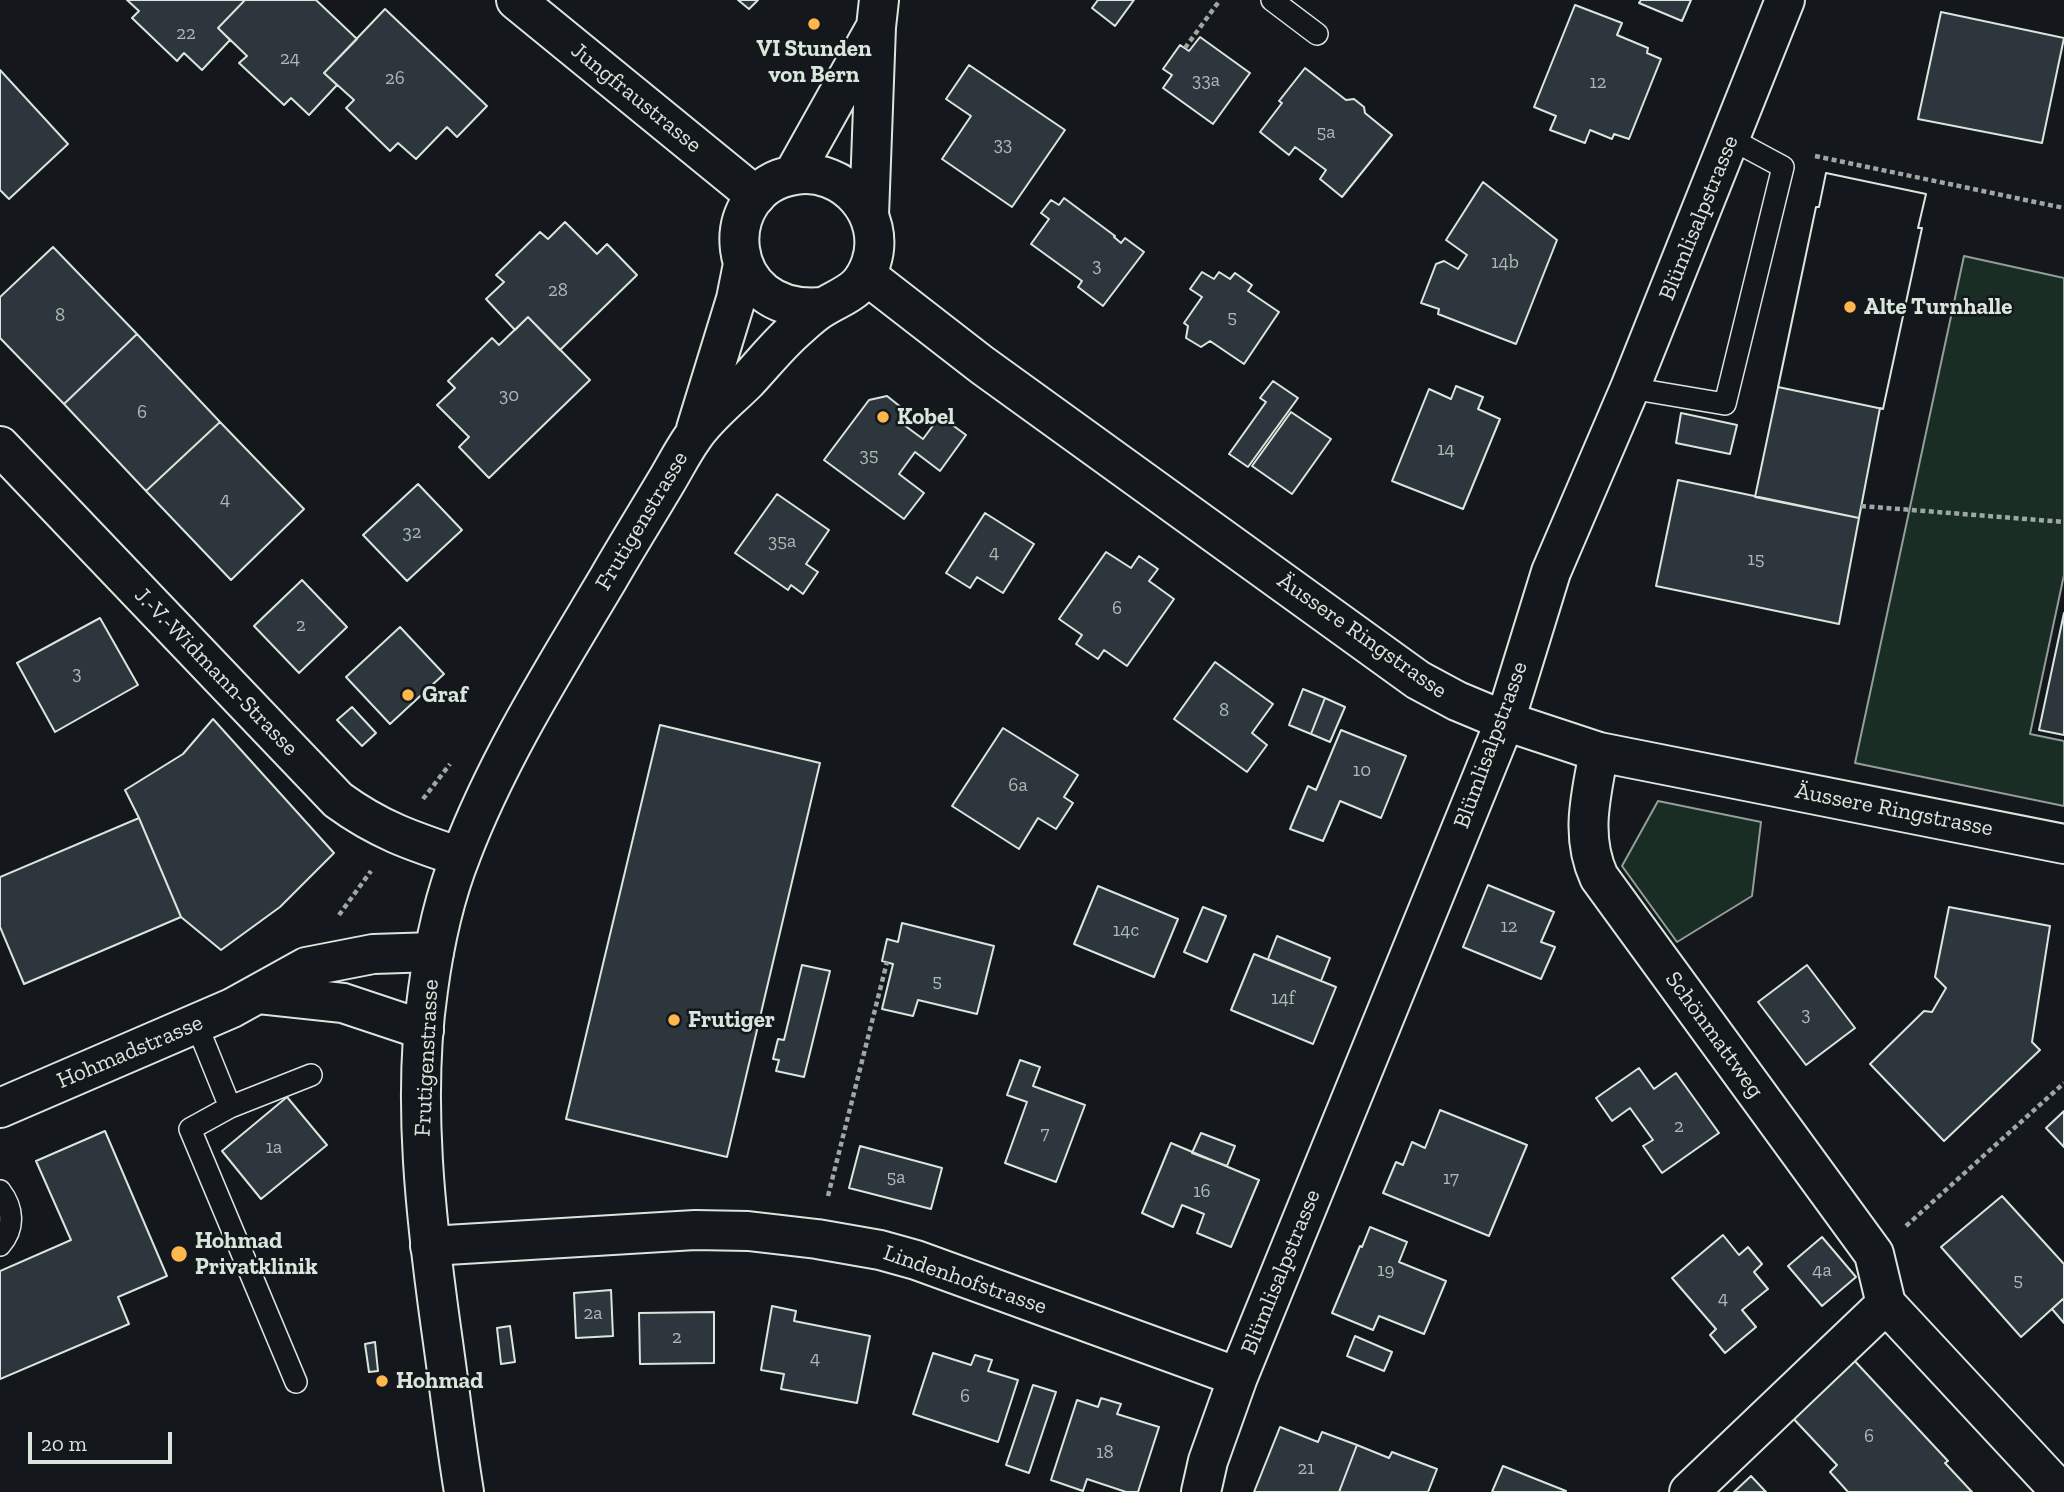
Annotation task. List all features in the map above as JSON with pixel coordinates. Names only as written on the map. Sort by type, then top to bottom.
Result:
[{"type":"street","name":"Jungfraustrasse","points":[[516,0],[756,196]]},
{"type":"street","name":"Blümlisalpstrasse","points":[[1201,1492],[1208,1461],[1238,1377],[1505,721],[1551,572],[1630,388],[1785,0]]},
{"type":"street","points":[[793,175],[877,14]]},
{"type":"street","points":[[869,215],[859,199],[846,186],[829,178],[811,174],[779,179],[756,196],[746,211],[740,229],[739,247],[743,264],[750,279],[761,291],[790,307],[823,307],[848,295],[866,275],[875,245],[869,215],[869,183],[874,123],[877,14]]},
{"type":"street","name":"Frutigenstrasse","points":[[694,435],[736,299],[743,264]]},
{"type":"street","name":"Äussere Ringstrasse","points":[[866,275],[982,365],[1418,680],[1457,701],[1505,721],[1600,752],[2064,844]]},
{"type":"street","name":"Frutigenstrasse","points":[[464,1492],[430,1246],[422,1115],[424,1030],[434,952],[460,856],[497,775],[544,685],[694,435],[776,348],[823,307]]},
{"type":"street","name":"J.-V.-Widmann-Strasse","points":[[4,457],[338,800],[364,819],[395,835],[460,856]]},
{"type":"street","name":"Schönmattweg","points":[[1600,752],[1588,814],[1588,843],[1600,877],[1874,1254],[1886,1304],[2061,1492]]},
{"type":"street","name":"Hohmadstrasse","points":[[0,1108],[259,994],[306,967],[373,954],[434,952]]},
{"type":"street","points":[[259,994],[343,1003],[424,1030]]},
{"type":"street","name":"Lindenhofstrasse","points":[[430,1246],[695,1230],[748,1231],[817,1239],[916,1260],[1238,1377]]},
{"type":"street","points":[[1689,1492],[1886,1304]]},
{"type":"lane","points":[[1272,0],[1317,34]]},
{"type":"lane","points":[[1630,388],[1725,404],[1783,167],[1731,139]]},
{"type":"lane","points":[[196,1023],[230,1107]]},
{"type":"lane","points":[[296,1382],[190,1129],[230,1107],[311,1075]]},
{"type":"lane","points":[[0,1191],[7,1200],[11,1214],[10,1227],[0,1245]]},
{"type":"path","points":[[1185,48],[1220,0]]},
{"type":"path","points":[[1811,155],[2064,208]]},
{"type":"path","points":[[1861,506],[2064,522]]},
{"type":"path","points":[[817,1239],[887,962]]},
{"type":"path","points":[[1874,1254],[2064,1083]]},
{"type":"green space","points":[[1964,256],[2064,278],[2064,575],[2030,734],[2064,741],[2064,806],[1855,763]]},
{"type":"green space","points":[[1658,801],[1761,822],[1752,896],[1677,942],[1622,866]]},
{"type":"building","points":[[127,0],[245,0],[218,28],[230,40],[202,70],[184,53],[177,61],[132,18],[139,11]]},
{"type":"building","points":[[245,0],[316,0],[357,39],[324,73],[337,85],[309,115],[291,98],[284,105],[239,63],[247,56],[218,28]]},
{"type":"building","points":[[738,0],[758,0],[749,9]]},
{"type":"building","points":[[1098,0],[1134,0],[1115,26],[1092,8]]},
{"type":"building","points":[[1641,0],[1691,0],[1682,21],[1639,3]]},
{"type":"building","points":[[1575,5],[1622,23],[1617,35],[1648,48],[1647,53],[1661,59],[1629,139],[1614,134],[1612,139],[1590,130],[1585,143],[1550,130],[1556,116],[1534,107]]},
{"type":"building","points":[[385,9],[487,106],[457,137],[447,127],[416,159],[398,143],[390,151],[346,108],[354,100],[324,73]]},
{"type":"building","points":[[1941,12],[2064,38],[2042,143],[1918,119]]},
{"type":"building","points":[[1200,37],[1250,73],[1213,124],[1163,88],[1172,75],[1163,69],[1180,45],[1189,51]]},
{"type":"building","points":[[969,65],[1065,130],[1012,207],[942,159],[971,116],[946,99]]},
{"type":"building","points":[[1305,68],[1346,100],[1354,99],[1364,107],[1365,113],[1392,135],[1342,197],[1320,179],[1326,170],[1295,147],[1289,155],[1260,132],[1282,103],[1279,101]]},
{"type":"building","points":[[0,70],[68,144],[9,199],[0,190]]},
{"type":"building","name":"Alte Turnhalle","points":[[1826,173],[1926,194],[1918,228],[1922,228],[1883,409],[1778,387],[1816,207],[1819,207]]},
{"type":"building","name":"Alte Turnhalle","points":[[1826,173],[1926,194],[1918,228],[1922,228],[1883,409],[1880,408],[1859,518],[1755,497],[1816,207],[1819,207]]},
{"type":"building","points":[[1483,182],[1557,240],[1516,344],[1438,314],[1439,309],[1421,303],[1436,264],[1444,261],[1458,269],[1467,255],[1446,240]]},
{"type":"building","points":[[1064,198],[1121,243],[1125,238],[1144,252],[1103,306],[1078,287],[1082,281],[1031,244],[1049,219],[1041,213],[1051,200],[1059,205]]},
{"type":"building","points":[[565,222],[597,254],[607,244],[637,275],[560,350],[528,317],[515,330],[486,299],[504,282],[496,275],[540,232],[548,239]]},
{"type":"building","points":[[53,247],[137,334],[64,404],[0,338],[0,297]]},
{"type":"building","points":[[1202,272],[1214,279],[1219,272],[1230,279],[1235,273],[1252,285],[1248,291],[1279,312],[1244,364],[1210,341],[1201,347],[1186,338],[1188,326],[1184,323],[1202,297],[1190,289]]},
{"type":"building","points":[[528,317],[590,380],[489,478],[459,447],[469,437],[437,405],[455,388],[448,381],[492,338],[499,345]]},
{"type":"building","points":[[137,334],[220,422],[146,491],[64,404]]},
{"type":"building","points":[[1273,381],[1298,398],[1248,467],[1229,454],[1266,402],[1260,398]]},
{"type":"building","points":[[1456,386],[1483,397],[1478,409],[1500,419],[1463,509],[1392,481],[1429,389],[1451,399]]},
{"type":"building","points":[[887,396],[907,412],[900,422],[923,439],[940,416],[966,435],[940,471],[915,452],[899,474],[924,493],[904,519],[824,460],[869,400]]},
{"type":"building","points":[[1291,412],[1331,439],[1292,494],[1252,466]]},
{"type":"building","points":[[1681,413],[1737,425],[1730,454],[1676,443]]},
{"type":"building","points":[[220,422],[304,509],[231,580],[146,491]]},
{"type":"building","points":[[1678,480],[1859,518],[1839,624],[1656,586]]},
{"type":"building","points":[[418,484],[462,530],[407,581],[363,535]]},
{"type":"building","points":[[777,494],[829,530],[806,564],[818,572],[803,594],[791,585],[788,590],[735,553]]},
{"type":"building","points":[[985,513],[1034,544],[1003,593],[977,577],[970,588],[946,573]]},
{"type":"building","points":[[1106,552],[1131,568],[1139,556],[1158,569],[1149,581],[1174,599],[1127,666],[1104,650],[1098,659],[1076,644],[1082,635],[1059,619]]},
{"type":"building","points":[[302,580],[347,627],[299,673],[254,626]]},
{"type":"building","points":[[2064,613],[2064,735],[2039,730]]},
{"type":"building","points":[[100,618],[138,685],[55,732],[17,663]]},
{"type":"building","points":[[400,627],[444,674],[390,724],[346,677]]},
{"type":"building","points":[[1215,662],[1273,704],[1252,733],[1267,745],[1247,772],[1174,719]]},
{"type":"building","points":[[1303,689],[1325,698],[1311,734],[1289,725]]},
{"type":"building","points":[[1325,698],[1345,707],[1330,742],[1311,734]]},
{"type":"building","points":[[352,707],[376,733],[362,746],[337,720]]},
{"type":"building","points":[[213,719],[334,853],[280,907],[221,950],[181,917],[125,790],[183,754]]},
{"type":"building","name":"Frutiger","points":[[660,725],[820,763],[727,1157],[566,1119]]},
{"type":"building","points":[[1003,728],[1078,775],[1064,797],[1073,803],[1056,829],[1038,818],[1019,849],[952,806]]},
{"type":"building","points":[[1341,730],[1406,756],[1381,818],[1340,801],[1323,841],[1290,829],[1308,786],[1316,790]]},
{"type":"building","points":[[139,818],[181,917],[24,984],[0,927],[0,877]]},
{"type":"building","points":[[1488,885],[1554,912],[1541,942],[1555,947],[1541,979],[1463,947]]},
{"type":"building","points":[[1098,886],[1178,919],[1154,977],[1074,944]]},
{"type":"building","points":[[1203,907],[1226,916],[1207,962],[1184,952]]},
{"type":"building","points":[[1949,907],[2050,926],[2032,1042],[2040,1050],[1944,1141],[1870,1064],[1924,1011],[1932,1012],[1946,988],[1935,977]]},
{"type":"building","points":[[902,923],[994,946],[977,1014],[918,1000],[913,1016],[882,1009],[893,964],[882,961],[887,939],[898,942]]},
{"type":"building","points":[[1277,936],[1330,958],[1321,981],[1268,959]]},
{"type":"building","points":[[1254,954],[1336,987],[1313,1044],[1231,1010]]},
{"type":"building","points":[[802,965],[830,971],[804,1077],[776,1071],[779,1060],[773,1059],[778,1039],[784,1040]]},
{"type":"building","points":[[1807,965],[1855,1028],[1806,1065],[1758,1002]]},
{"type":"building","points":[[1020,1060],[1040,1067],[1033,1086],[1085,1105],[1056,1182],[1005,1163],[1027,1102],[1007,1095]]},
{"type":"building","points":[[1639,1068],[1654,1089],[1676,1073],[1719,1133],[1662,1173],[1643,1146],[1653,1140],[1630,1108],[1612,1121],[1596,1098]]},
{"type":"building","points":[[287,1097],[327,1145],[261,1199],[222,1151]]},
{"type":"building","points":[[1440,1110],[1527,1145],[1489,1236],[1383,1193],[1396,1162],[1403,1165],[1412,1142],[1425,1148]]},
{"type":"building","points":[[2064,1111],[2064,1147],[2046,1128]]},
{"type":"building","points":[[105,1131],[167,1276],[118,1297],[129,1324],[0,1379],[0,1271],[71,1240],[36,1161]]},
{"type":"building","points":[[1201,1133],[1235,1146],[1227,1166],[1192,1153]]},
{"type":"building","points":[[1171,1143],[1259,1180],[1231,1247],[1197,1233],[1204,1214],[1182,1205],[1173,1227],[1142,1213]]},
{"type":"building","points":[[860,1146],[942,1168],[931,1209],[849,1188]]},
{"type":"building","points":[[2002,1196],[2064,1264],[2064,1298],[2021,1337],[1941,1247]]},
{"type":"building","points":[[1370,1227],[1407,1242],[1399,1262],[1446,1281],[1424,1334],[1379,1316],[1373,1330],[1332,1313]]},
{"type":"building","points":[[1723,1235],[1739,1255],[1748,1247],[1762,1264],[1754,1272],[1768,1289],[1742,1310],[1756,1327],[1725,1353],[1710,1335],[1716,1329],[1672,1278]]},
{"type":"building","points":[[1822,1237],[1856,1277],[1822,1306],[1788,1266]]},
{"type":"building","points":[[611,1290],[613,1336],[576,1338],[574,1293]]},
{"type":"building","points":[[2064,1298],[2064,1323],[2052,1309]]},
{"type":"building","points":[[772,1306],[796,1311],[794,1321],[870,1336],[857,1403],[781,1389],[784,1374],[761,1370]]},
{"type":"building","points":[[714,1312],[714,1363],[640,1364],[639,1313]]},
{"type":"building","points":[[510,1326],[515,1362],[501,1364],[497,1328]]},
{"type":"building","points":[[1355,1336],[1392,1352],[1384,1371],[1347,1356]]},
{"type":"building","points":[[375,1342],[378,1371],[369,1372],[365,1344]]},
{"type":"building","points":[[933,1353],[971,1365],[975,1355],[992,1360],[988,1371],[1018,1380],[998,1442],[913,1414]]},
{"type":"building","points":[[1851,1357],[1948,1461],[1945,1463],[1972,1492],[1848,1492],[1830,1472],[1837,1465],[1789,1414]]},
{"type":"building","points":[[1033,1385],[1056,1392],[1029,1473],[1006,1465]]},
{"type":"building","points":[[1101,1398],[1121,1404],[1117,1414],[1159,1427],[1138,1492],[1126,1492],[1087,1479],[1083,1491],[1051,1480],[1077,1400],[1098,1407]]},
{"type":"building","points":[[1280,1427],[1318,1442],[1322,1432],[1357,1445],[1339,1492],[1254,1492]]},
{"type":"building","points":[[1357,1445],[1389,1458],[1392,1452],[1437,1469],[1428,1492],[1339,1492]]},
{"type":"building","points":[[1503,1466],[1566,1491],[1566,1492],[1492,1492]]},
{"type":"building","points":[[1751,1476],[1766,1492],[1734,1492]]},
{"type":"place","name":"VI Stunden von Bern","points":[[814,24]]},
{"type":"place","name":"Alte Turnhalle","points":[[1850,307]]},
{"type":"place","name":"Kobel","points":[[883,417]]},
{"type":"place","name":"Graf","points":[[408,695]]},
{"type":"place","name":"Frutiger","points":[[674,1020]]},
{"type":"place","name":"Hohmad Privatklinik","points":[[179,1254]]},
{"type":"place","name":"Hohmad","points":[[382,1381]]}]
